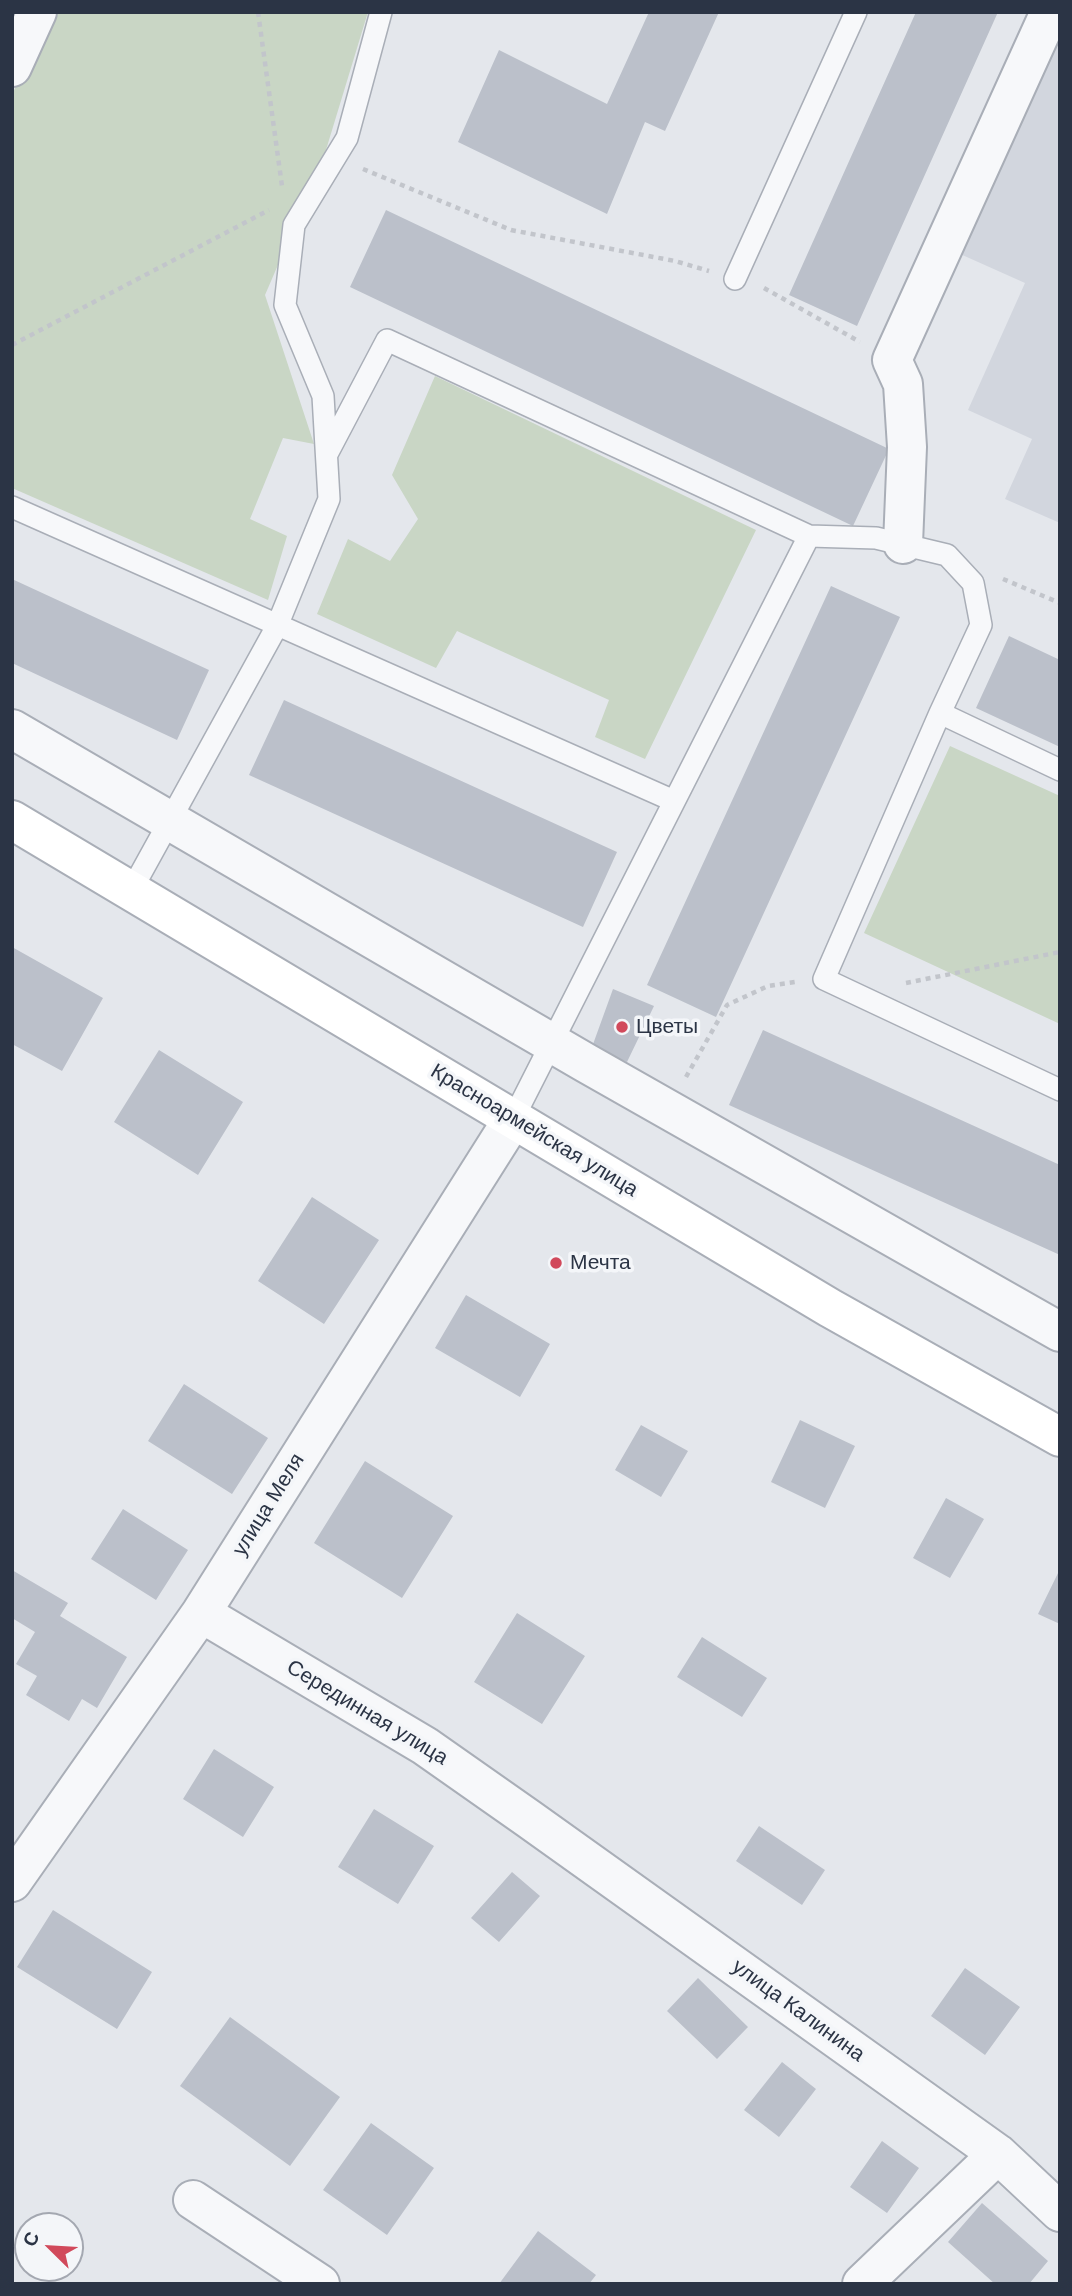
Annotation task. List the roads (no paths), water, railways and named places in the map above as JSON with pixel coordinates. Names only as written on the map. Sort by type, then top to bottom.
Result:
[{"type":"street","points":[[12,67],[37,12]]},
{"type":"street","points":[[903,544],[907,434],[903,384],[891,360],[1050,12]]},
{"type":"street","points":[[12,729],[551,1043],[1060,1332]]},
{"type":"street","name":"Красноармейская улица","points":[[12,820],[830,1308],[1060,1437]]},
{"type":"street","name":"улица Меля","points":[[12,1882],[201,1613],[513,1119]]},
{"type":"street","name":"Серединная улица","points":[[201,1613],[425,1746],[529,1819]]},
{"type":"street","name":"улица Калинина","points":[[529,1819],[998,2154],[1057,2205]]},
{"type":"street","points":[[862,2284],[998,2154]]},
{"type":"street","points":[[193,2200],[320,2284]]},
{"type":"lane","points":[[131,891],[277,626],[329,499],[323,396],[285,305],[295,225],[347,138],[381,12]]},
{"type":"lane","points":[[735,279],[856,12]]},
{"type":"lane","points":[[326,456],[387,340],[809,536],[876,538],[947,555],[973,583],[981,625],[824,979],[1060,1090]]},
{"type":"lane","points":[[12,507],[674,801]]},
{"type":"lane","points":[[513,1119],[809,536]]},
{"type":"lane","points":[[940,713],[1060,770]]},
{"type":"place","name":"Цветы","points":[[622,1027]]},
{"type":"place","name":"Мечта","points":[[556,1263]]}]
